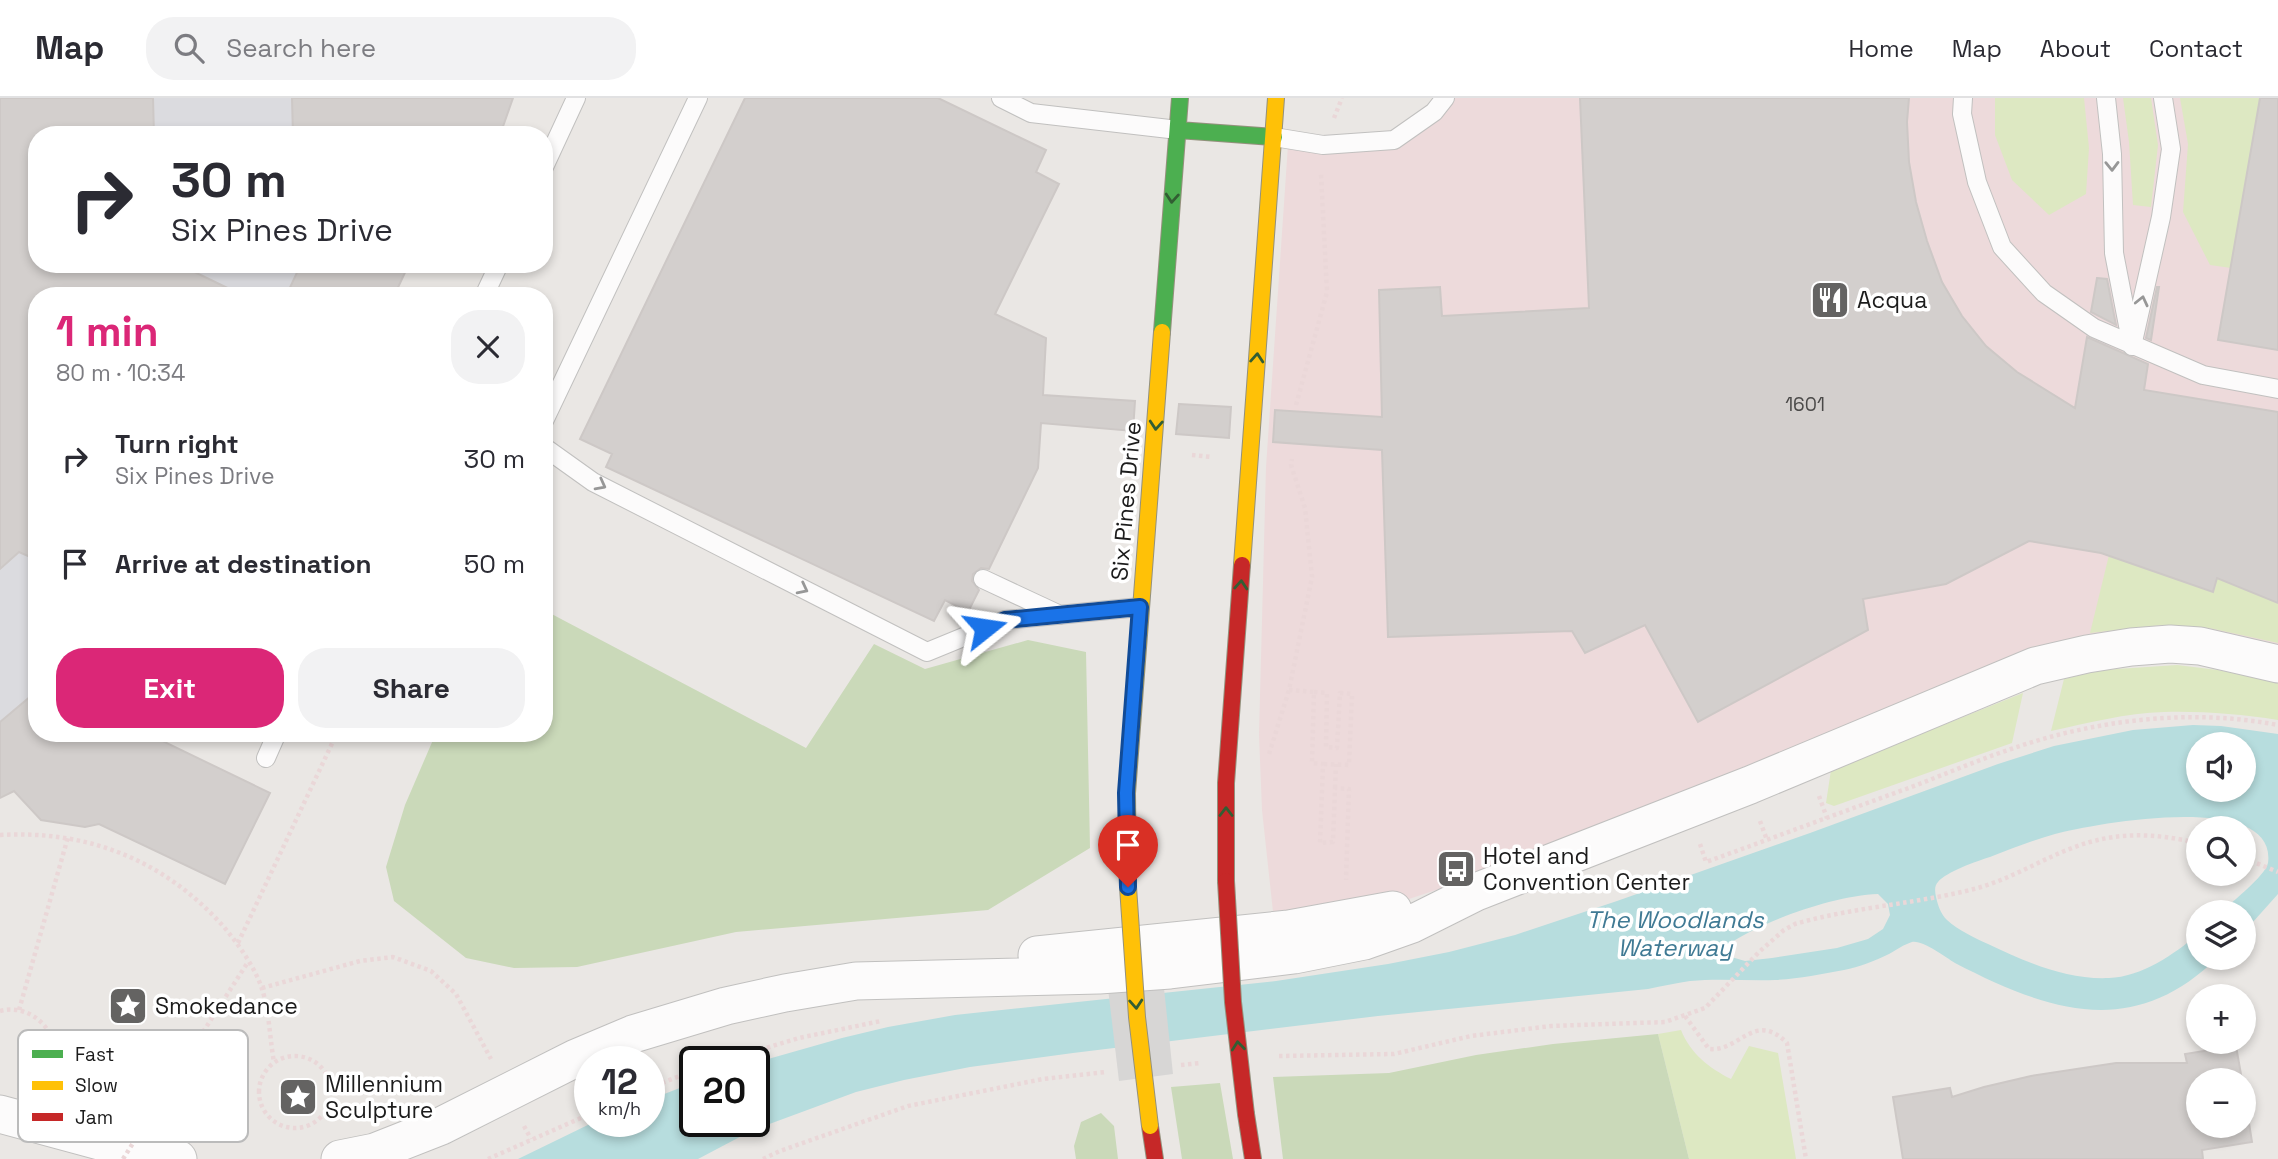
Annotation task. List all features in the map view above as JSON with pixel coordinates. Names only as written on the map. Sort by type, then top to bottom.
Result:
[{"type":"street","name":"Six Pines Drive","points":[[1155,1159],[1137,1017],[1128,887],[1126,793],[1180,98]]},
{"type":"street","points":[[1253,1159],[1233,1002],[1226,881],[1226,783],[1276,98]]},
{"type":"street","points":[[1178,130],[1274,137]]},
{"type":"street","points":[[340,1159],[375,1152],[441,1126],[585,1054],[634,1034],[726,1006],[856,981],[1170,971],[1345,946],[1412,924],[1476,892],[1750,785],[2035,666],[2087,654],[2170,644],[2200,646],[2278,664]]},
{"type":"street","points":[[0,1114],[18,1119]]},
{"type":"street","points":[[103,1142],[178,1159]]},
{"type":"lane","points":[[553,148],[576,98]]},
{"type":"lane","points":[[553,402],[698,98]]},
{"type":"lane","points":[[1001,98],[1031,113],[1178,130]]},
{"type":"lane","points":[[1274,137],[1323,145],[1394,140],[1434,112],[1445,98]]},
{"type":"lane","points":[[1964,98],[1962,114],[1977,182],[2002,247],[2044,293],[2094,328],[2132,346],[2203,375],[2278,389]]},
{"type":"lane","points":[[2106,98],[2112,154],[2114,253],[2132,346]]},
{"type":"lane","points":[[2132,346],[2161,217],[2171,149],[2163,98]]},
{"type":"lane","points":[[553,453],[593,482],[927,652],[1005,620],[1140,607]]},
{"type":"lane","points":[[984,579],[1060,615]]},
{"type":"lane","points":[[266,758],[273,742]]},
{"type":"path","points":[[1295,414],[1296,401],[1327,292],[1320,180],[1323,145],[1342,98]]},
{"type":"path","points":[[1266,765],[1289,690],[1312,577],[1305,508],[1292,465],[1292,452]]},
{"type":"path","points":[[1289,690],[1327,693],[1326,747],[1337,748],[1340,693],[1352,694],[1349,765],[1312,763],[1314,692]]},
{"type":"path","points":[[1699,841],[1706,862],[2013,748],[2086,729],[2150,718],[2186,717],[2228,717],[2278,725]]},
{"type":"path","points":[[237,943],[333,742]]},
{"type":"path","points":[[1323,764],[1320,843],[1333,842],[1336,764]]},
{"type":"path","points":[[1335,788],[1349,789],[1346,884]]},
{"type":"path","points":[[1759,819],[1767,840]]},
{"type":"path","points":[[0,835],[27,833],[68,837],[100,845],[133,858],[170,878],[202,903],[237,943],[262,988],[274,1062]]},
{"type":"path","points":[[1705,1008],[1759,952],[1795,924],[1950,895],[2001,881],[2071,848],[2106,839],[2149,834],[2186,841]]},
{"type":"path","points":[[19,1010],[68,837]]},
{"type":"path","points":[[2256,863],[2278,872]]},
{"type":"path","points":[[262,988],[360,961],[393,957],[431,971],[456,994],[531,1139]]},
{"type":"path","points":[[204,1030],[248,962]]},
{"type":"path","points":[[0,1011],[19,1010],[32,1015],[47,1030]]},
{"type":"path","points":[[1685,1016],[1709,1049],[1718,1050],[1760,1030],[1778,1034],[1787,1043],[1806,1159]]},
{"type":"path","points":[[296,1055],[308,1058],[326,1072],[331,1083],[328,1107],[323,1116],[313,1124],[302,1128],[289,1128],[278,1124],[261,1107],[258,1095],[260,1082],[265,1071],[274,1062],[296,1055]]},
{"type":"path","points":[[488,1159],[574,1121]]},
{"type":"path","points":[[123,1159],[134,1142]]},
{"type":"shaded area","points":[[153,98],[377,98],[313,126],[154,126]]},
{"type":"shaded area","points":[[1453,98],[2278,98],[2278,649],[2161,631],[1556,850],[1400,902],[1274,921],[1262,810],[1259,735],[1266,467],[1288,145],[1396,145]]},
{"type":"shaded area","points":[[195,273],[297,273],[290,287],[225,287]]},
{"type":"shaded area","points":[[20,552],[28,556],[28,699],[0,722],[0,569]]},
{"type":"green space","points":[[1995,98],[2084,98],[2089,148],[2086,194],[2049,215],[2012,180],[1995,135]]},
{"type":"green space","points":[[2123,98],[2151,98],[2158,145],[2151,207],[2133,205]]},
{"type":"green space","points":[[2180,98],[2260,98],[2231,268],[2210,265],[2183,212],[2188,144]]},
{"type":"green space","points":[[2109,555],[2213,592],[2217,578],[2278,603],[2278,643],[2209,628],[2162,625],[2090,633]]},
{"type":"green space","points":[[553,615],[806,748],[874,644],[925,669],[1028,640],[1086,652],[1090,848],[988,910],[736,932],[577,967],[514,968],[466,958],[394,901],[386,867],[405,805],[432,742],[553,742]]},
{"type":"green space","points":[[2177,665],[2278,682],[2278,720],[2221,713],[2164,712],[2121,716],[2051,731],[2064,679],[2102,670]]},
{"type":"green space","points":[[2023,693],[2012,743],[1834,806],[1826,803],[1831,770]]},
{"type":"green space","points":[[1681,1030],[1701,1059],[1731,1079],[1749,1046],[1778,1053],[1796,1159],[1689,1159],[1658,1034]]},
{"type":"green space","points":[[1658,1034],[1689,1159],[1283,1159],[1273,1077],[1389,1073],[1476,1055],[1553,1044]]},
{"type":"green space","points":[[1220,1083],[1233,1159],[1182,1159],[1171,1087]]},
{"type":"green space","points":[[1101,1113],[1114,1126],[1118,1159],[1076,1159],[1074,1146],[1081,1122]]},
{"type":"water","name":"The Woodlands Waterway","points":[[2193,725],[2278,734],[2278,894],[2256,919],[2256,900],[2234,900],[2250,886],[2256,886],[2256,880],[2268,863],[2263,840],[2256,835],[2256,816],[2141,819],[2075,829],[1970,864],[1942,878],[1936,885],[1938,904],[1951,924],[2002,951],[2062,973],[2093,978],[2121,977],[2145,969],[2186,943],[2186,970],[2202,970],[2186,983],[2154,1000],[2122,1008],[2090,1010],[2057,1004],[1990,980],[1928,946],[1912,942],[1884,957],[1861,965],[1801,977],[1690,981],[1648,989],[1378,1016],[970,1067],[856,1092],[770,1124],[770,1058],[888,1027],[955,1015],[1276,981],[1449,952],[1515,935],[1617,901],[2054,746],[2133,730]],"holes":[[[1878,894],[1888,904],[1890,915],[1883,929],[1868,939],[1837,948],[1745,961],[1728,956],[1724,947],[1777,919],[1840,899]]]},
{"type":"water","name":"The Woodlands Waterway","points":[[679,1088],[679,1137],[740,1137],[698,1159],[518,1159],[574,1132],[574,1137],[665,1137],[665,1094]]},
{"type":"pier","points":[[1158,931],[1173,1074],[1119,1081],[1102,938]]},
{"type":"building","points":[[0,98],[153,98],[154,126],[28,126],[28,273],[197,273],[225,287],[28,287],[28,556],[19,552],[0,569]]},
{"type":"building","points":[[292,98],[513,98],[503,126],[293,126]]},
{"type":"building","points":[[745,98],[938,98],[1046,150],[1036,172],[1059,184],[995,314],[1046,338],[1043,395],[1135,401],[1133,431],[1041,423],[1038,468],[989,569],[981,568],[973,574],[972,581],[979,590],[968,612],[945,600],[934,621],[606,467],[612,454],[580,439]]},
{"type":"building","points":[[1580,98],[1909,98],[1909,162],[1927,241],[1942,282],[1962,316],[1986,346],[2017,372],[2075,408],[2087,337],[2148,364],[2144,390],[2278,412],[2278,603],[2217,578],[2213,592],[2101,553],[2029,541],[1946,584],[1863,599],[1868,630],[1698,722],[1645,625],[1585,653],[1572,631],[1388,637],[1382,450],[1273,442],[1275,410],[1382,417],[1379,290],[1440,287],[1442,316],[1589,308]]},
{"type":"building","points":[[2260,98],[2278,98],[2278,350],[2218,340]]},
{"type":"building","points":[[297,273],[405,273],[398,287],[290,287]]},
{"type":"building","points":[[2097,278],[2107,279],[2116,325],[2091,312]]},
{"type":"building","points":[[2159,287],[2151,340],[2146,338]]},
{"type":"building","points":[[1179,404],[1231,407],[1229,438],[1176,434]]},
{"type":"building","points":[[28,699],[28,742],[165,742],[270,793],[225,884],[99,824],[85,827],[41,820],[14,791],[0,798],[0,722]]},
{"type":"building","points":[[2185,1054],[2237,1054],[2240,1068],[2186,1068],[2186,1138],[2251,1138],[2252,1142],[2202,1150],[2203,1159],[1903,1159],[1893,1097],[1950,1088],[1952,1097],[2031,1076],[2116,1063],[2187,1063]]},
{"type":"traffic: fast","points":[[1162,332],[1180,98]]},
{"type":"traffic: fast","points":[[1178,130],[1274,137]]},
{"type":"traffic: slow","points":[[1242,565],[1276,98]]},
{"type":"traffic: slow","points":[[1128,887],[1127,793],[1162,332]]},
{"type":"traffic: slow","points":[[1128,887],[1137,1017],[1150,1126]]},
{"type":"traffic: jam","points":[[1226,881],[1226,783],[1242,565]]},
{"type":"traffic: jam","points":[[1226,881],[1233,1002],[1246,1114]]},
{"type":"traffic: jam","points":[[1246,1114],[1253,1159]]},
{"type":"traffic: jam","points":[[1150,1126],[1155,1159]]},
{"type":"place","name":"Acqua","points":[[1830,300]]},
{"type":"place","name":"Hotel and Convention Center","points":[[1456,869]]},
{"type":"place","name":"Smokedance","points":[[128,1006]]},
{"type":"place","name":"Millennium Sculpture","points":[[298,1097]]},
{"type":"route","points":[[985,628],[1005,620],[1140,607],[1126,793],[1128,887]]}]
